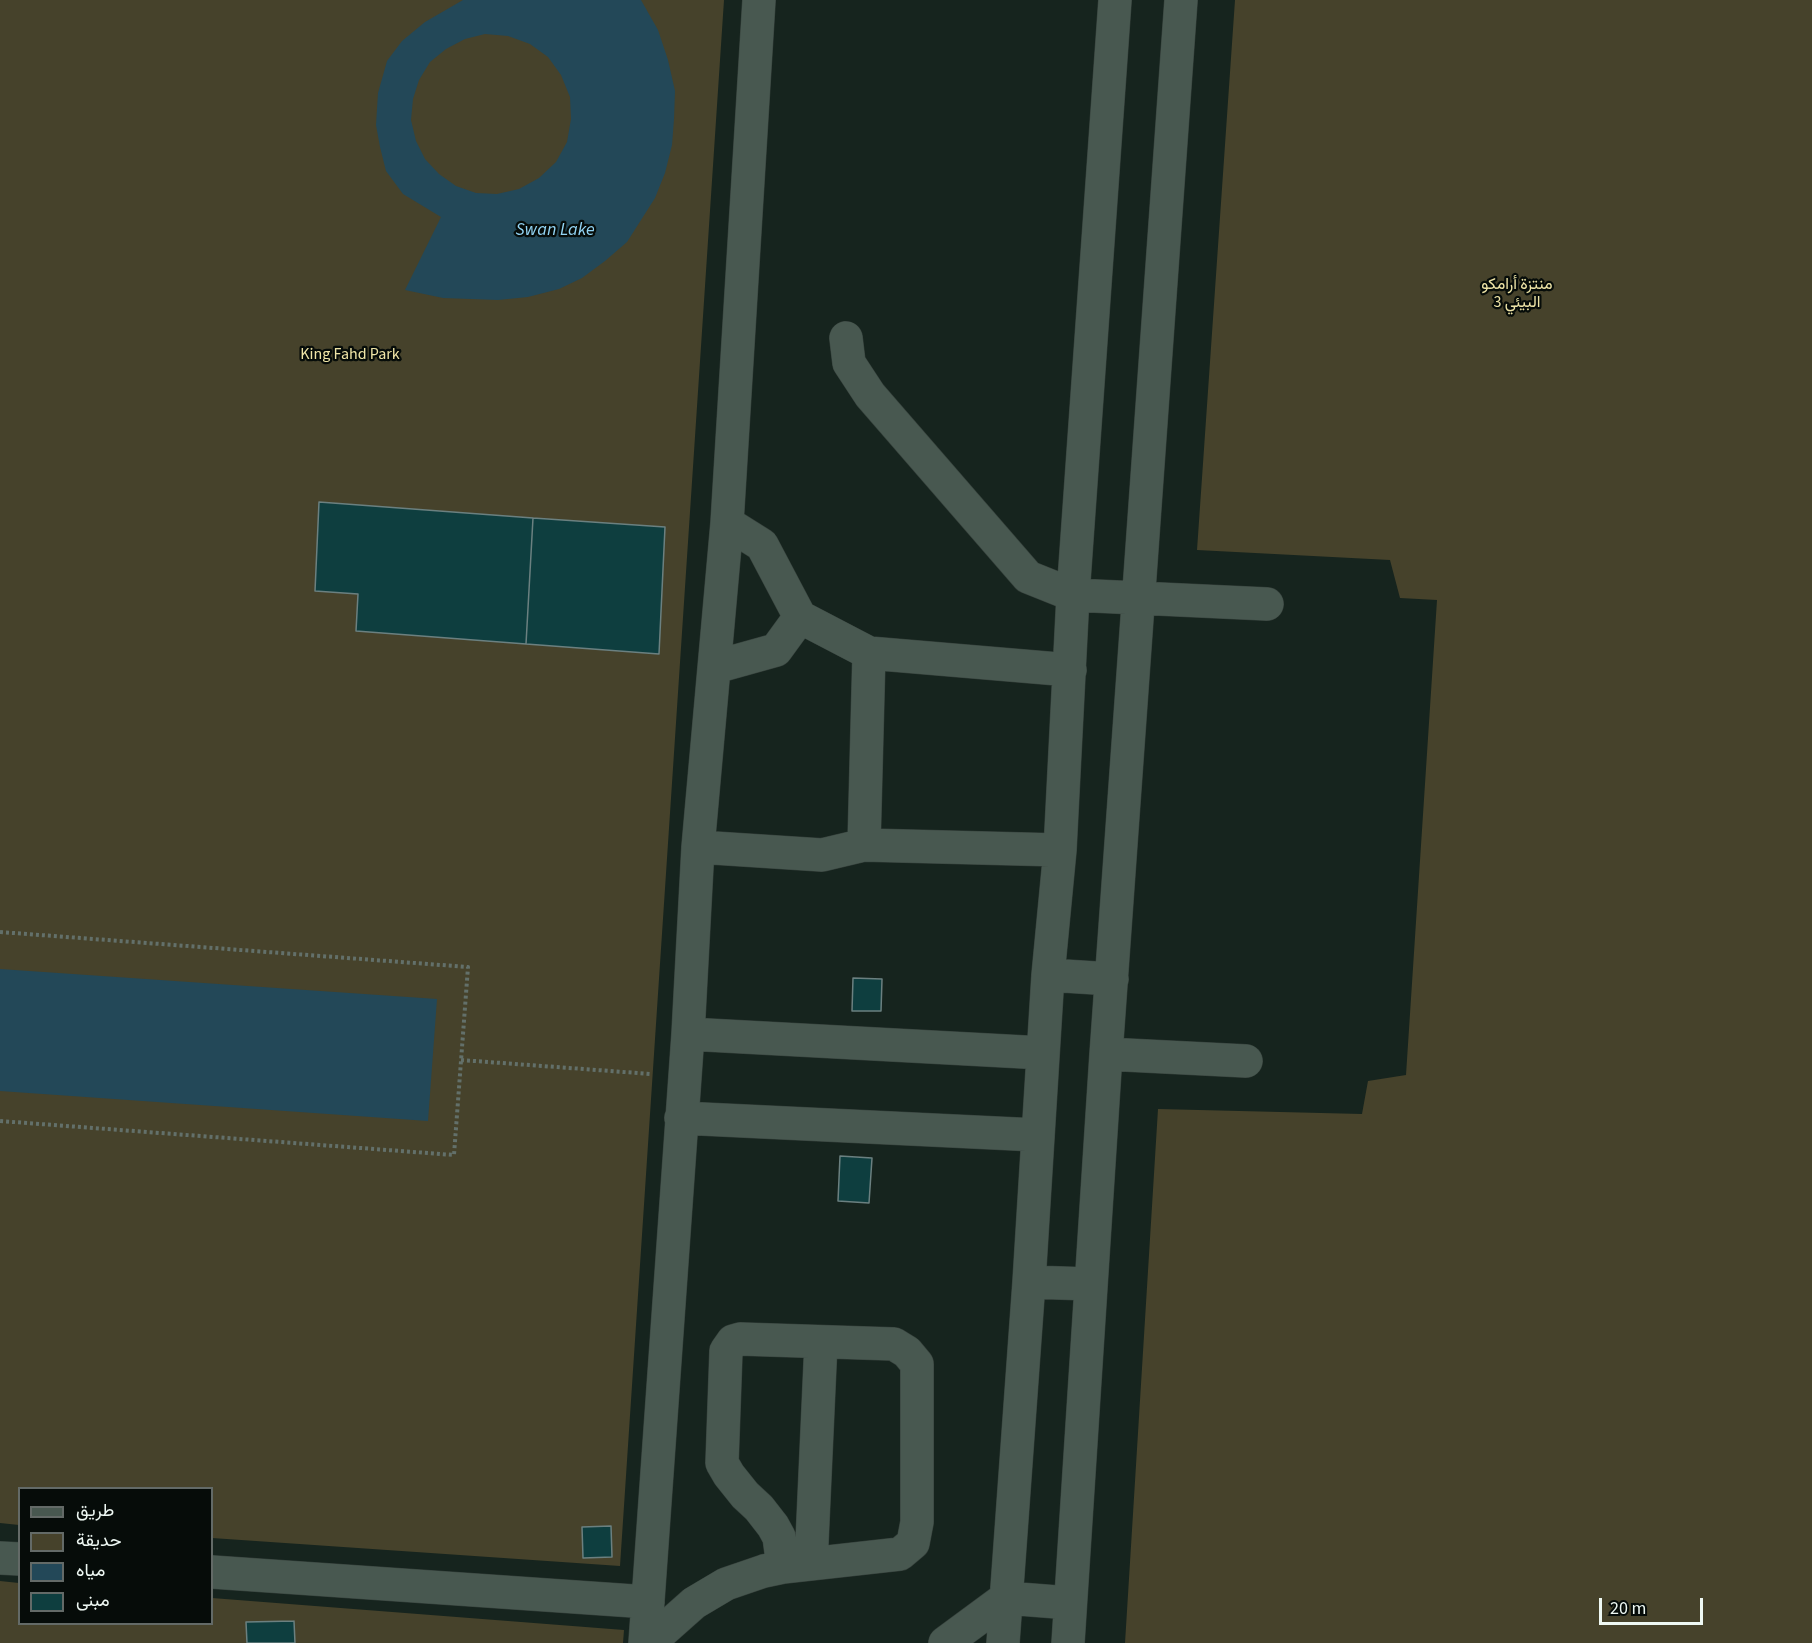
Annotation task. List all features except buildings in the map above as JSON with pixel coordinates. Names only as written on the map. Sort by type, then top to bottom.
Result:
[{"type":"street","points":[[647,1643],[688,1034],[698,848],[727,524],[759,0]]},
{"type":"street","points":[[1003,1643],[1048,975],[1060,850],[1073,595],[1114,0]]},
{"type":"street","points":[[1068,1643],[1106,1054],[1181,0]]},
{"type":"street","points":[[846,338],[849,363],[870,395],[1028,577],[1073,595],[1267,604]]},
{"type":"street","points":[[727,524],[762,545],[800,617],[869,653],[1070,670]]},
{"type":"street","points":[[715,668],[776,650],[800,617]]},
{"type":"street","points":[[864,845],[869,653]]},
{"type":"street","points":[[698,848],[822,855],[864,845],[1060,850]]},
{"type":"street","points":[[1048,975],[1112,980]]},
{"type":"street","points":[[688,1034],[1043,1053]]},
{"type":"street","points":[[1106,1054],[1246,1061]]},
{"type":"street","points":[[681,1118],[1037,1135]]},
{"type":"street","points":[[1029,1282],[1091,1284]]},
{"type":"street","points":[[647,1643],[694,1603],[726,1584],[764,1571],[900,1554],[914,1544],[917,1522],[917,1364],[907,1352],[894,1344],[740,1339],[733,1341],[726,1351],[722,1463],[745,1496],[759,1508],[773,1526],[797,1566]]},
{"type":"street","points":[[797,1566],[821,1342]]},
{"type":"street","points":[[0,1558],[18,1559]]},
{"type":"street","points":[[213,1572],[648,1602]]},
{"type":"street","points":[[945,1643],[1006,1598],[1070,1603]]},
{"type":"path","points":[[0,932],[468,967],[454,1155],[0,1121]]},
{"type":"path","points":[[461,1060],[684,1077]]},
{"type":"green space","name":"King Fahd Park","points":[[0,0],[724,0],[620,1566],[213,1538],[213,1487],[18,1487],[18,1525],[0,1523]]},
{"type":"green space","name":"منتزة أرامكو البيئي 3","points":[[1235,0],[1812,0],[1812,1643],[1125,1643],[1158,1109],[1362,1114],[1368,1081],[1406,1075],[1437,600],[1400,598],[1390,560],[1197,550]]},
{"type":"green space","points":[[0,1581],[18,1583],[18,1625],[213,1625],[213,1598],[624,1630],[623,1643],[0,1643]]},
{"type":"water","name":"Swan Lake","points":[[463,0],[641,0],[658,30],[675,91],[672,145],[665,173],[655,198],[627,242],[582,278],[559,289],[528,297],[498,300],[443,298],[405,290],[441,217],[403,194],[386,171],[376,125],[378,93],[387,61],[402,41],[425,22]],"holes":[[[485,34],[508,36],[530,44],[548,57],[561,75],[570,97],[571,119],[567,142],[556,162],[539,178],[519,189],[497,194],[476,193],[456,186],[439,174],[425,159],[416,141],[411,120],[413,99],[419,80],[430,62],[446,49],[465,39]]]},
{"type":"water","points":[[0,969],[437,999],[428,1121],[0,1091]]}]
